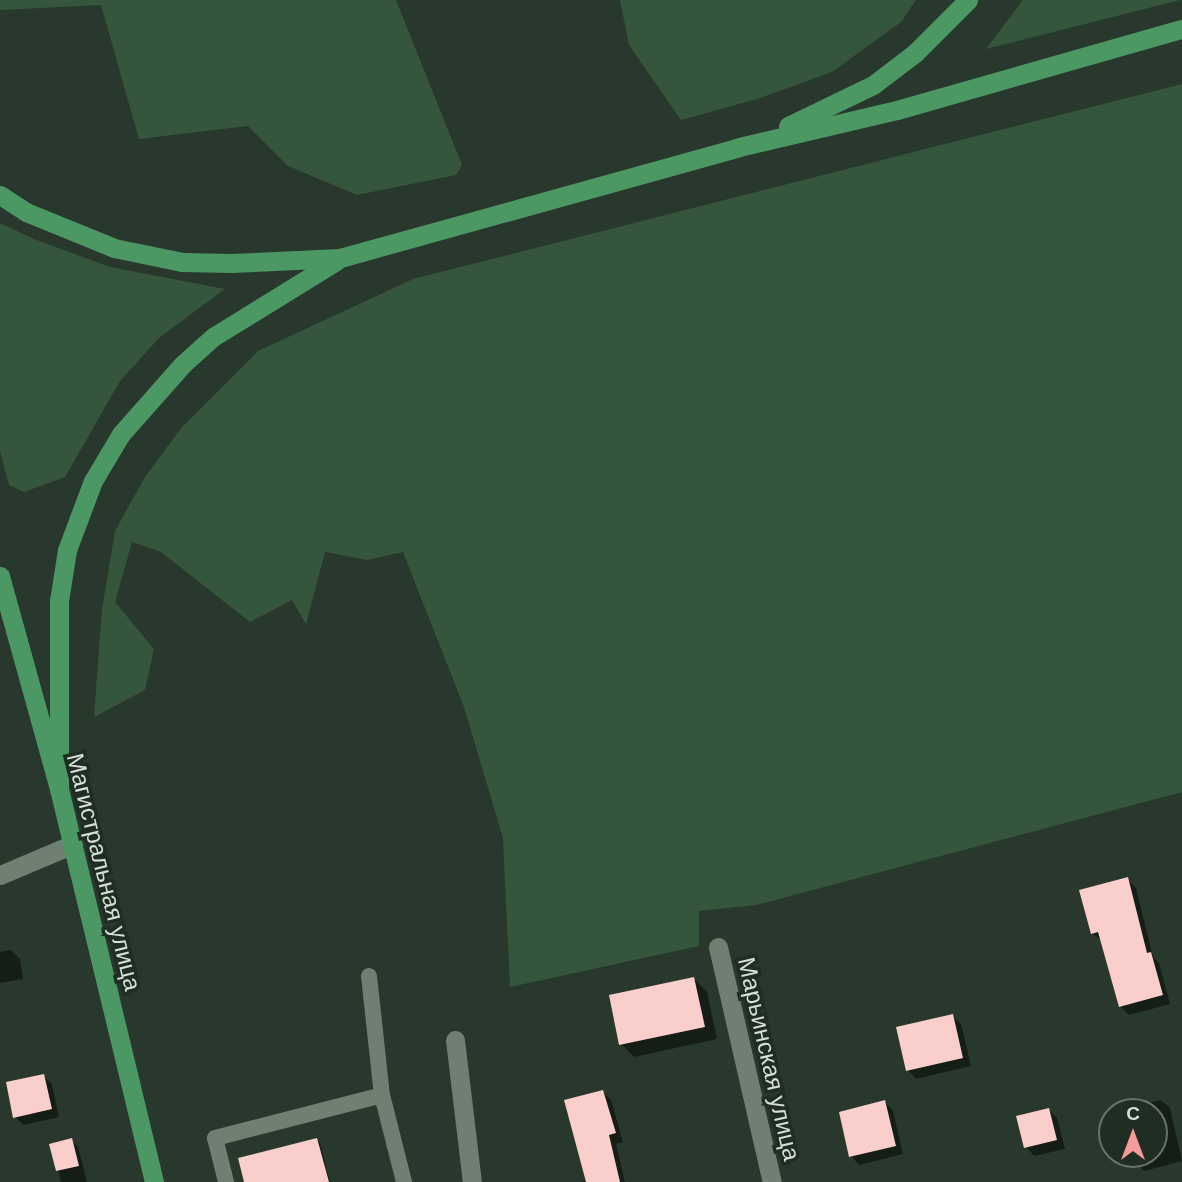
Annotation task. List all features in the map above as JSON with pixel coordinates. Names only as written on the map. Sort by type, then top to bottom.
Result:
[{"type":"main road","points":[[739,147],[829,108],[873,85],[915,53],[968,0]]},
{"type":"main road","points":[[0,195],[26,212],[114,248],[182,262],[231,264],[340,258],[739,147],[897,110],[1182,29]]},
{"type":"main road","points":[[60,789],[59,601],[67,551],[93,481],[121,434],[183,364],[213,337],[340,258]]},
{"type":"main road","name":"Магистральная улица","points":[[0,576],[60,789],[154,1182]]},
{"type":"street","points":[[0,875],[73,845]]},
{"type":"street","name":"Марьинская улица","points":[[718,947],[772,1182]]},
{"type":"street","points":[[455,1040],[472,1182]]},
{"type":"lane","points":[[369,976],[382,1095],[404,1182]]},
{"type":"lane","points":[[226,1182],[215,1138],[382,1095]]},
{"type":"green space","points":[[0,0],[396,0],[462,165],[456,175],[357,195],[288,166],[248,126],[139,139],[101,5],[0,10]]},
{"type":"green space","points":[[620,0],[916,0],[901,22],[832,72],[757,99],[681,120],[629,45]]},
{"type":"green space","points":[[1023,0],[1180,0],[986,49]]},
{"type":"green space","points":[[1182,84],[1182,792],[756,905],[699,911],[699,946],[510,987],[503,838],[464,707],[403,552],[367,560],[325,552],[306,624],[292,600],[250,622],[161,552],[132,542],[115,602],[154,649],[145,690],[94,717],[102,609],[115,531],[145,477],[182,427],[258,351],[413,279]]},
{"type":"green space","points":[[0,223],[34,239],[110,267],[225,289],[160,337],[120,381],[65,477],[24,492],[9,485],[0,451]]},
{"type":"building","points":[[1128,877],[1147,953],[1151,952],[1163,995],[1119,1007],[1098,932],[1091,934],[1079,890]]},
{"type":"building","points":[[694,977],[705,1027],[619,1045],[609,995]]},
{"type":"building","points":[[953,1014],[963,1058],[906,1071],[896,1027]]},
{"type":"building","points":[[44,1074],[52,1109],[13,1118],[6,1082]]},
{"type":"building","points":[[603,1090],[616,1133],[609,1135],[620,1182],[586,1182],[564,1100]]},
{"type":"building","points":[[885,1100],[896,1146],[849,1157],[839,1112]]},
{"type":"building","points":[[1049,1108],[1057,1140],[1024,1148],[1016,1116]]},
{"type":"building","points":[[72,1138],[79,1166],[56,1171],[49,1144]]},
{"type":"building","points":[[317,1138],[329,1182],[244,1182],[238,1158]]}]
